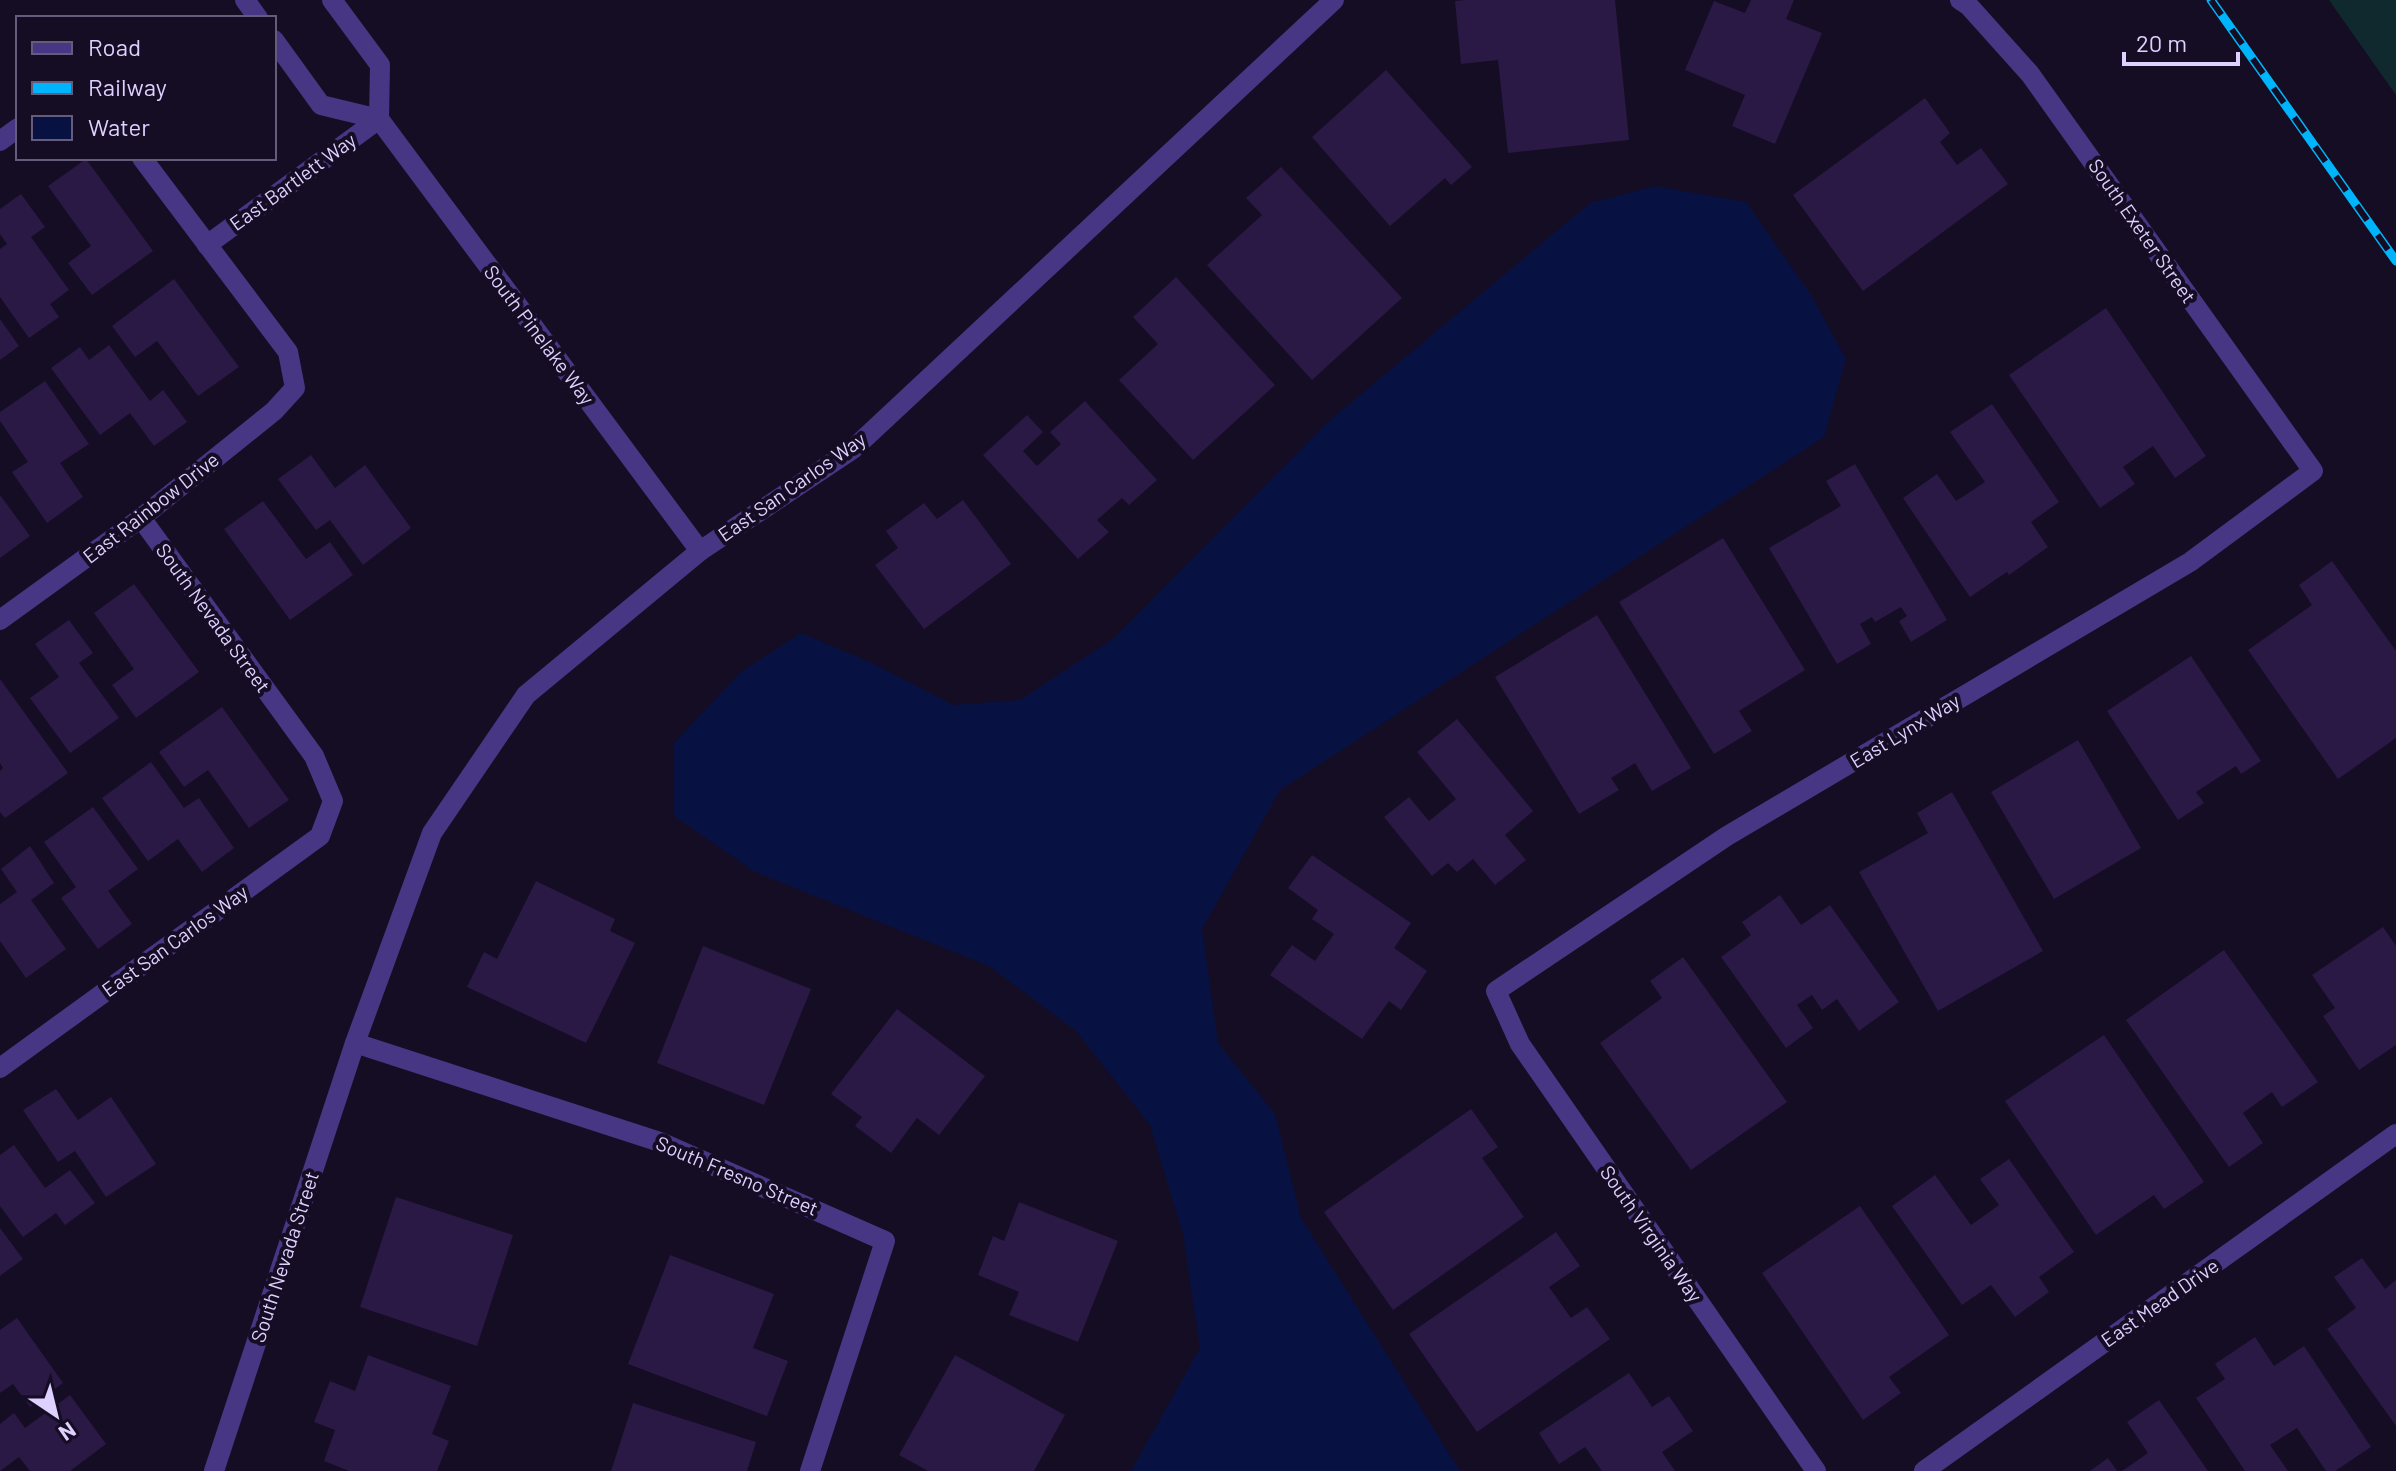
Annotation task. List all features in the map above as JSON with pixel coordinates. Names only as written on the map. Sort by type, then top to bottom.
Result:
[{"type":"street","points":[[276,43],[321,105],[379,119],[380,65],[332,0]]},
{"type":"street","name":"East San Carlos Way","points":[[355,1043],[432,833],[526,695],[700,551],[853,449],[1334,0]]},
{"type":"street","name":"South Exeter Street","points":[[1960,0],[1969,6],[2030,74],[2313,471]]},
{"type":"street","name":"East Bartlett Way","points":[[207,245],[379,119]]},
{"type":"street","name":"South Pinelake Way","points":[[379,119],[700,551]]},
{"type":"street","points":[[143,160],[207,245]]},
{"type":"street","name":"East Rainbow Drive","points":[[0,620],[141,518],[274,411],[295,388],[288,352],[207,245]]},
{"type":"street","name":"East Lynx Way","points":[[1496,991],[1727,836],[2190,562],[2313,471]]},
{"type":"street","name":"South Nevada Street","points":[[141,518],[314,756],[333,801]]},
{"type":"street","name":"East San Carlos Way","points":[[0,1068],[320,836],[333,801]]},
{"type":"street","name":"South Virginia Way","points":[[1496,991],[1520,1044],[1816,1471]]},
{"type":"street","name":"South Nevada Street","points":[[214,1471],[355,1043]]},
{"type":"street","name":"South Fresno Street","points":[[355,1043],[660,1142],[885,1241],[810,1471]]},
{"type":"street","name":"East Mead Drive","points":[[1924,1471],[2396,1134]]},
{"type":"green space","points":[[2329,0],[2396,0],[2396,95]]},
{"type":"water","points":[[1655,186],[1746,202],[1811,295],[1846,359],[1824,437],[1280,790],[1202,929],[1218,1043],[1275,1114],[1301,1218],[1460,1471],[1131,1471],[1200,1348],[1183,1234],[1150,1125],[1076,1031],[989,966],[755,872],[674,816],[674,743],[741,672],[801,633],[870,662],[953,705],[1020,700],[1113,639],[1329,421],[1590,203]]},
{"type":"building","points":[[1615,0],[1629,140],[1508,153],[1498,60],[1461,64],[1455,1]]},
{"type":"building","points":[[1751,0],[1794,0],[1786,19],[1822,33],[1775,144],[1732,126],[1745,95],[1685,70],[1714,1],[1745,13]]},
{"type":"building","points":[[1386,70],[1472,167],[1451,185],[1445,178],[1390,226],[1312,137]]},
{"type":"building","points":[[1925,98],[1950,133],[1940,142],[1957,165],[1981,148],[2008,184],[1863,291],[1793,195]]},
{"type":"building","points":[[87,160],[153,251],[92,295],[68,263],[91,246],[48,186]]},
{"type":"building","points":[[1281,167],[1402,298],[1312,380],[1207,265],[1262,215],[1246,198]]},
{"type":"building","points":[[21,194],[45,227],[31,237],[69,290],[50,304],[59,317],[29,338],[0,297],[0,249],[7,244],[0,234],[0,209]]},
{"type":"building","points":[[1176,277],[1275,385],[1193,460],[1119,380],[1158,344],[1133,317]]},
{"type":"building","points":[[174,279],[239,367],[198,396],[157,341],[135,357],[112,326]]},
{"type":"building","points":[[2106,308],[2206,456],[2175,478],[2153,446],[2123,467],[2135,484],[2100,508],[2009,375]]},
{"type":"building","points":[[0,319],[19,346],[0,360]]},
{"type":"building","points":[[109,345],[150,401],[163,390],[187,422],[154,446],[130,413],[100,435],[51,368],[80,347],[89,360]]},
{"type":"building","points":[[45,381],[89,444],[60,463],[83,497],[47,523],[12,472],[28,462],[0,421],[0,412]]},
{"type":"building","points":[[1085,401],[1157,480],[1129,505],[1122,498],[1097,520],[1109,532],[1078,559],[983,455],[1027,415],[1043,432],[1023,451],[1037,466],[1061,444],[1050,432]]},
{"type":"building","points":[[1992,404],[2059,502],[2031,522],[2048,547],[2009,575],[2007,572],[1970,597],[1903,498],[1937,474],[1956,501],[1985,482],[1950,432]]},
{"type":"building","points":[[311,455],[335,488],[365,465],[411,528],[363,565],[330,520],[316,530],[278,479]]},
{"type":"building","points":[[1855,464],[1947,620],[1911,642],[1899,621],[1907,616],[1901,607],[1875,622],[1872,617],[1860,624],[1871,644],[1837,664],[1769,548],[1841,506],[1826,481]]},
{"type":"building","points":[[0,495],[30,536],[0,558]]},
{"type":"building","points":[[963,500],[1011,564],[924,629],[875,565],[898,548],[886,531],[924,503],[937,519]]},
{"type":"building","points":[[263,501],[306,559],[330,542],[353,575],[290,620],[224,529]]},
{"type":"building","points":[[1723,538],[1805,670],[1739,711],[1752,731],[1714,754],[1619,602]]},
{"type":"building","points":[[2332,561],[2396,651],[2396,738],[2338,779],[2248,650],[2312,605],[2299,585]]},
{"type":"building","points":[[134,584],[199,672],[136,718],[112,685],[134,669],[94,613]]},
{"type":"building","points":[[1597,615],[1691,768],[1652,791],[1635,763],[1611,778],[1619,790],[1579,814],[1495,677]]},
{"type":"building","points":[[69,620],[93,653],[79,663],[119,718],[70,753],[30,698],[59,677],[35,644]]},
{"type":"building","points":[[2191,656],[2261,761],[2241,774],[2236,766],[2196,792],[2204,803],[2178,820],[2107,711]]},
{"type":"building","points":[[0,679],[68,773],[5,818],[0,812],[0,771],[3,768],[0,763]]},
{"type":"building","points":[[222,707],[289,800],[249,828],[208,770],[184,787],[159,752]]},
{"type":"building","points":[[1457,719],[1533,811],[1505,835],[1526,860],[1495,885],[1473,859],[1457,872],[1448,863],[1432,876],[1384,817],[1409,797],[1429,821],[1456,799],[1417,752]]},
{"type":"building","points":[[2078,740],[2141,848],[2054,899],[1991,792]]},
{"type":"building","points":[[151,762],[184,808],[199,798],[234,848],[202,872],[178,839],[148,861],[102,798]]},
{"type":"building","points":[[1952,792],[2043,951],[1938,1011],[1859,872],[1928,833],[1917,813]]},
{"type":"building","points":[[93,807],[138,869],[108,891],[132,924],[98,949],[61,898],[76,887],[44,842]]},
{"type":"building","points":[[30,846],[54,883],[31,900],[66,949],[26,978],[0,941],[0,904],[17,892],[1,869]]},
{"type":"building","points":[[1312,855],[1411,923],[1394,948],[1427,971],[1401,1010],[1389,1001],[1362,1039],[1270,975],[1292,945],[1315,961],[1334,934],[1312,919],[1318,910],[1288,888]]},
{"type":"building","points":[[536,881],[615,919],[610,931],[635,943],[586,1043],[467,987],[484,952],[497,959]]},
{"type":"building","points":[[1780,895],[1801,925],[1830,905],[1899,1002],[1859,1031],[1837,999],[1822,1010],[1812,995],[1797,1005],[1813,1028],[1786,1048],[1721,957],[1751,935],[1742,922]]},
{"type":"building","points":[[2383,927],[2396,946],[2396,1045],[2359,1070],[2323,1016],[2335,1008],[2312,975]]},
{"type":"building","points":[[703,946],[811,989],[764,1105],[657,1063]]},
{"type":"building","points":[[2224,950],[2318,1082],[2282,1107],[2272,1092],[2243,1113],[2263,1143],[2229,1167],[2126,1020]]},
{"type":"building","points":[[1683,957],[1787,1102],[1691,1170],[1600,1043],[1662,998],[1650,981]]},
{"type":"building","points":[[897,1009],[985,1076],[939,1135],[917,1118],[891,1153],[855,1126],[862,1117],[831,1094]]},
{"type":"building","points":[[2104,1035],[2204,1182],[2164,1209],[2154,1195],[2096,1235],[2005,1101]]},
{"type":"building","points":[[56,1089],[78,1120],[111,1097],[156,1164],[106,1197],[75,1151],[58,1162],[23,1110]]},
{"type":"building","points":[[1471,1109],[1498,1147],[1482,1158],[1524,1217],[1393,1310],[1324,1212]]},
{"type":"building","points":[[14,1145],[45,1188],[70,1170],[95,1203],[65,1225],[56,1213],[23,1237],[0,1206],[0,1155]]},
{"type":"building","points":[[2009,1159],[2074,1252],[2039,1277],[2049,1292],[2015,1317],[1991,1285],[1962,1305],[1892,1206],[1935,1175],[1971,1225],[1999,1205],[1980,1179]]},
{"type":"building","points":[[396,1197],[513,1235],[477,1346],[360,1307]]},
{"type":"building","points":[[1019,1202],[1118,1241],[1078,1342],[1009,1315],[1019,1292],[978,1275],[993,1236],[1004,1241]]},
{"type":"building","points":[[1860,1206],[1949,1335],[1889,1377],[1901,1393],[1863,1420],[1762,1273]]},
{"type":"building","points":[[0,1228],[23,1259],[0,1276]]},
{"type":"building","points":[[1556,1232],[1580,1266],[1549,1287],[1571,1318],[1587,1307],[1610,1339],[1477,1432],[1409,1334]]},
{"type":"building","points":[[670,1255],[774,1294],[753,1348],[788,1361],[767,1416],[628,1364]]},
{"type":"building","points":[[2362,1258],[2385,1289],[2396,1280],[2396,1426],[2327,1329],[2356,1308],[2334,1277]]},
{"type":"building","points":[[17,1318],[63,1383],[30,1407],[13,1384],[0,1393],[0,1330]]},
{"type":"building","points":[[2255,1337],[2274,1366],[2304,1346],[2371,1447],[2335,1471],[2326,1471],[2297,1428],[2270,1445],[2288,1471],[2245,1471],[2196,1398],[2225,1379],[2215,1364]]},
{"type":"building","points":[[368,1355],[451,1386],[432,1434],[449,1441],[437,1471],[349,1471],[324,1461],[335,1430],[314,1422],[330,1381],[355,1391]]},
{"type":"building","points":[[955,1355],[1065,1415],[1034,1471],[928,1471],[899,1455]]},
{"type":"building","points":[[1629,1373],[1652,1407],[1669,1396],[1693,1431],[1662,1452],[1675,1471],[1602,1471],[1585,1447],[1559,1464],[1539,1433]]},
{"type":"building","points":[[70,1395],[106,1444],[70,1471],[30,1471],[19,1457],[0,1471],[0,1424],[14,1413],[25,1428]]},
{"type":"building","points":[[2159,1400],[2208,1471],[2122,1471],[2148,1453],[2127,1422]]},
{"type":"building","points":[[633,1403],[756,1442],[747,1471],[611,1471]]},
{"type":"building","points":[[2108,1458],[2117,1471],[2090,1471]]},
{"type":"railway","points":[[2211,0],[2396,261]]}]
